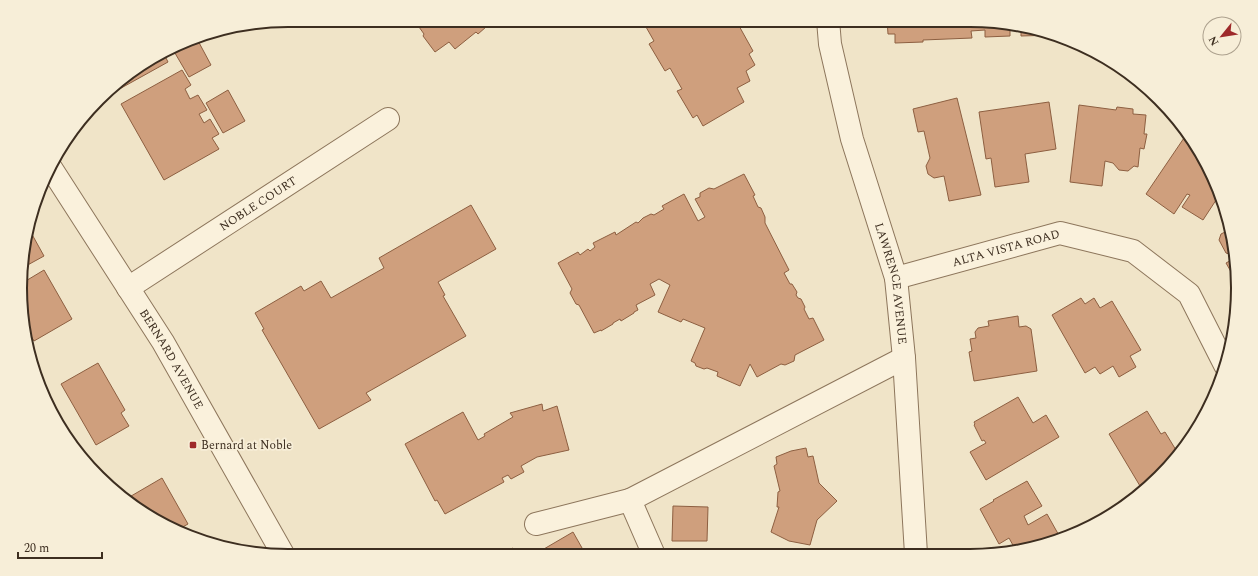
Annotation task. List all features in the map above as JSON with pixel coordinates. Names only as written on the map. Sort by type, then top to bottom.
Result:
[{"type":"street","name":"LAWRENCE AVENUE","points":[[829,27],[830,44],[852,139],[896,278],[904,358],[916,549]]},
{"type":"street","name":"NOBLE COURT","points":[[128,288],[388,119]]},
{"type":"street","name":"BERNARD AVENUE","points":[[54,174],[163,342],[280,549]]},
{"type":"street","name":"ALTA VISTA ROAD","points":[[896,278],[1060,233],[1133,251],[1188,294],[1221,358]]},
{"type":"street","points":[[536,524],[630,500],[904,358]]},
{"type":"street","points":[[630,500],[651,549]]},
{"type":"building","points":[[419,27],[486,27],[478,34],[476,32],[455,49],[449,42],[435,52],[423,36],[424,34]]},
{"type":"building","points":[[646,27],[740,27],[753,51],[749,54],[755,65],[746,71],[750,81],[737,88],[744,102],[703,126],[697,115],[693,118],[677,91],[682,89],[670,68],[665,71],[649,44],[654,41]]},
{"type":"building","points":[[888,27],[970,27],[1010,30],[1010,36],[985,37],[985,30],[971,31],[972,38],[895,43],[895,34],[888,34]]},
{"type":"building","points":[[1021,32],[1036,36],[1021,36]]},
{"type":"building","points":[[199,43],[211,65],[189,77],[175,53]]},
{"type":"building","points":[[166,58],[168,62],[120,89],[157,62]]},
{"type":"building","points":[[182,70],[191,85],[185,89],[190,99],[198,95],[207,110],[199,114],[204,123],[210,119],[219,134],[212,138],[219,149],[164,180],[121,104]]},
{"type":"building","points":[[228,90],[245,121],[223,133],[206,103]]},
{"type":"building","points":[[957,98],[981,195],[949,201],[944,176],[934,178],[928,174],[926,166],[930,158],[924,131],[918,132],[913,109]]},
{"type":"building","points":[[1049,102],[1056,149],[1025,154],[1029,182],[995,187],[991,158],[986,159],[979,112]]},
{"type":"building","points":[[1079,105],[1116,110],[1117,107],[1133,109],[1133,114],[1146,115],[1144,134],[1147,134],[1144,149],[1140,148],[1138,167],[1134,166],[1128,171],[1119,170],[1113,163],[1105,161],[1102,186],[1070,182]]},
{"type":"building","points":[[1184,138],[1204,173],[1216,201],[1203,220],[1182,207],[1190,195],[1187,194],[1174,214],[1146,194]]},
{"type":"building","points":[[744,174],[755,195],[753,196],[758,207],[761,208],[765,217],[765,223],[789,270],[784,273],[790,284],[792,284],[797,292],[796,295],[801,299],[809,319],[813,318],[824,340],[795,355],[794,361],[785,365],[781,364],[757,377],[750,364],[740,386],[717,376],[718,372],[696,366],[695,363],[691,361],[705,328],[683,319],[681,322],[658,312],[670,285],[659,279],[650,284],[655,295],[636,305],[638,310],[621,321],[620,319],[601,331],[594,333],[579,305],[576,304],[570,293],[572,289],[558,263],[578,252],[580,255],[588,249],[590,251],[595,247],[593,243],[615,232],[616,235],[636,222],[638,223],[643,218],[651,214],[654,215],[664,209],[662,206],[684,194],[698,221],[705,217],[695,199],[700,197],[700,193],[709,188],[714,189]]},
{"type":"building","points":[[471,205],[496,249],[438,282],[445,295],[443,296],[466,336],[366,393],[371,400],[319,429],[262,330],[264,329],[255,313],[301,286],[304,291],[321,281],[331,298],[384,268],[379,258]]},
{"type":"building","points":[[1225,232],[1229,254],[1226,253],[1219,240],[1221,234]]},
{"type":"building","points":[[32,235],[44,256],[28,265]]},
{"type":"building","points":[[1229,261],[1230,270],[1226,263]]},
{"type":"building","points":[[44,270],[72,319],[34,341],[32,337],[29,322],[27,280]]},
{"type":"building","points":[[1081,298],[1085,304],[1094,298],[1100,308],[1112,301],[1141,350],[1130,356],[1136,367],[1119,377],[1113,366],[1100,374],[1095,367],[1085,373],[1052,315]]},
{"type":"building","points":[[1018,316],[1019,327],[1026,326],[1031,329],[1037,371],[974,381],[969,352],[972,351],[970,339],[976,338],[975,332],[978,328],[989,326],[988,321]]},
{"type":"building","points":[[98,363],[125,410],[121,413],[129,426],[96,445],[61,384]]},
{"type":"building","points":[[1018,397],[1033,423],[1046,415],[1059,437],[986,480],[970,452],[986,443],[984,440],[982,441],[974,422]]},
{"type":"building","points":[[542,404],[543,411],[557,406],[569,450],[537,457],[521,466],[524,472],[511,479],[508,475],[502,478],[504,482],[445,514],[437,500],[435,501],[405,444],[463,412],[478,440],[485,436],[484,434],[513,417],[510,413]]},
{"type":"building","points":[[1147,411],[1161,434],[1165,432],[1175,449],[1155,473],[1140,486],[1109,434]]},
{"type":"building","points":[[806,448],[808,457],[813,456],[819,483],[837,501],[817,520],[810,545],[789,541],[771,532],[779,507],[777,507],[778,492],[780,491],[774,466],[777,464],[776,457],[791,451]]},
{"type":"building","points":[[162,478],[188,524],[183,527],[173,522],[157,514],[131,496]]},
{"type":"building","points":[[1027,481],[1042,506],[1024,516],[1028,525],[1047,514],[1058,534],[1013,545],[1009,538],[999,544],[980,509],[994,501],[993,500]]},
{"type":"building","points":[[673,506],[708,507],[707,541],[672,541]]},
{"type":"building","points":[[573,532],[583,549],[544,549]]},
{"type":"place","name":"Bernard at Noble","points":[[193,445]]}]
